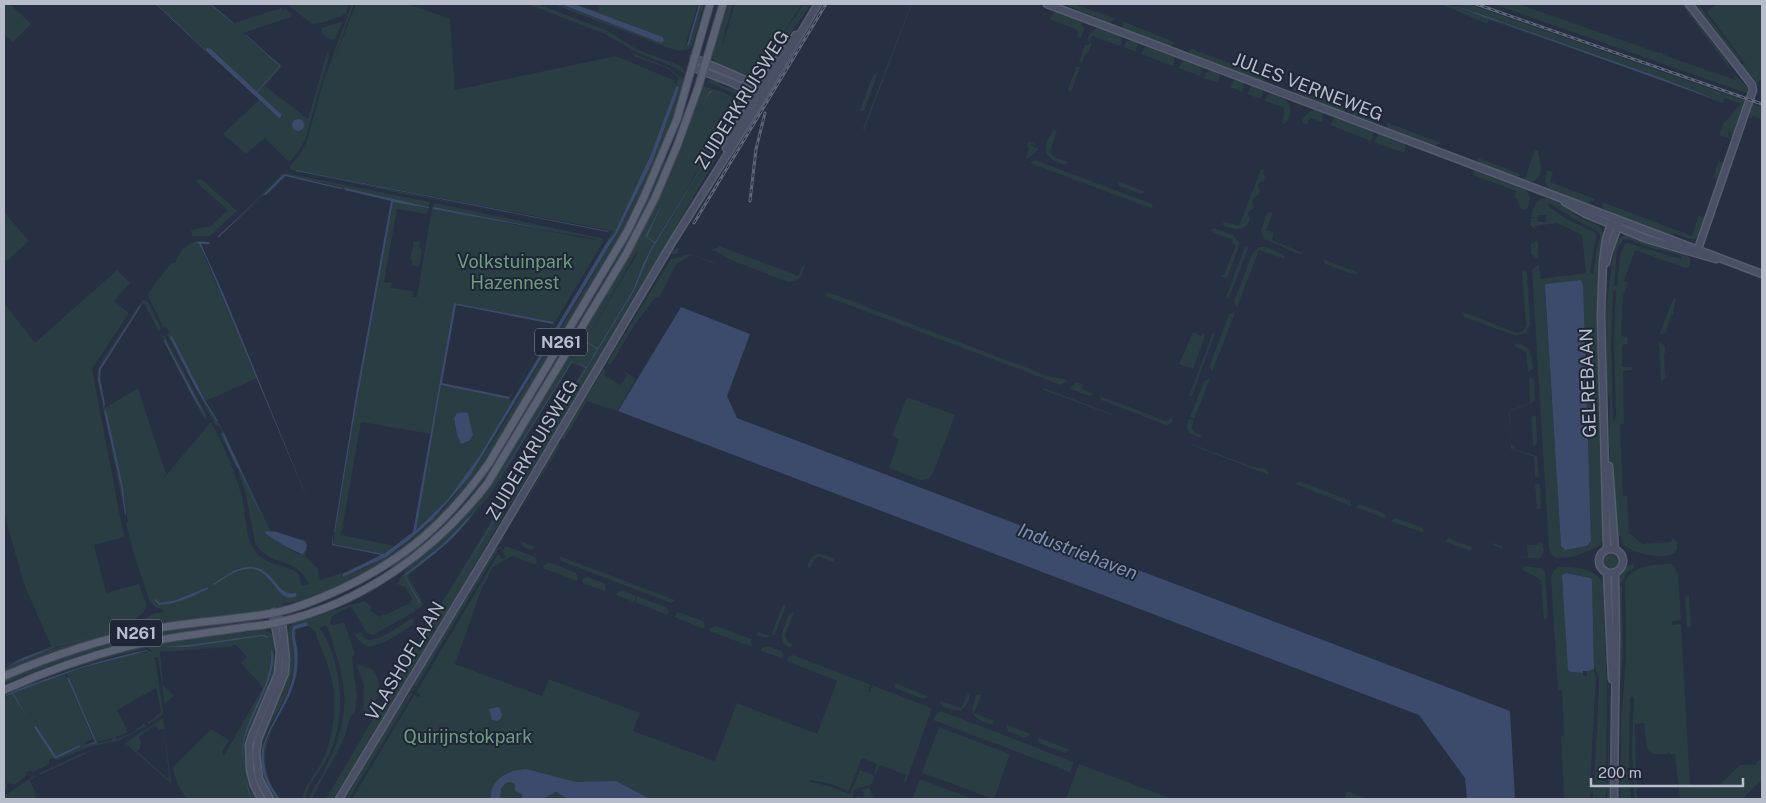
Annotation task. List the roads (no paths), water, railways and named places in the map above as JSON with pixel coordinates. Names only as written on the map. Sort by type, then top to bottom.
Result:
[{"type":"main road","name":"N261","points":[[4,676],[63,653],[135,633],[274,612],[324,596],[380,569],[406,552],[434,529],[470,489],[489,463],[627,232],[677,119],[710,4]]},
{"type":"main road","name":"N261","points":[[4,690],[82,660],[129,646],[274,624],[320,610],[345,599],[410,562],[446,531],[476,499],[487,484],[626,254],[655,198],[677,146],[706,62],[723,4]]},
{"type":"street","name":"ZUIDERKRUISWEG","points":[[497,538],[700,196],[768,89],[818,4]]},
{"type":"street","name":"JULES VERNEWEG","points":[[1047,4],[1560,197],[1652,241],[1682,248],[1712,259],[1720,259]]},
{"type":"street","points":[[1689,4],[1752,85],[1753,90],[1698,249]]},
{"type":"street","name":"ZUIDERKRUISWEG","points":[[700,196],[756,94],[778,59],[809,19]]},
{"type":"street","points":[[694,58],[768,89]]},
{"type":"street","points":[[692,67],[762,98]]},
{"type":"street","name":"GELREBAAN","points":[[1607,549],[1601,315],[1603,261],[1612,221]]},
{"type":"street","name":"JULES VERNEWEG","points":[[1619,224],[1698,249],[1762,274]]},
{"type":"street","name":"GELREBAAN","points":[[1615,549],[1608,445],[1604,297],[1607,261],[1619,224]]},
{"type":"street","name":"VLASHOFLAAN","points":[[340,799],[497,538]]},
{"type":"street","points":[[1607,549],[1615,549],[1620,552],[1623,560],[1620,569],[1616,572],[1607,572],[1601,568],[1598,561],[1601,554],[1607,549]]},
{"type":"street","points":[[1607,572],[1612,691],[1612,799]]},
{"type":"street","points":[[1612,799],[1616,572]]},
{"type":"street","points":[[270,799],[259,779],[257,745],[285,673],[286,659],[282,622],[274,612]]},
{"type":"street","points":[[261,799],[254,785],[250,770],[250,745],[253,733],[278,674],[280,652],[274,624],[274,612]]},
{"type":"water","points":[[561,4],[574,4],[663,37],[664,41],[661,43]]},
{"type":"water","points":[[699,4],[701,4],[689,45],[687,45]]},
{"type":"water","points":[[1452,4],[1664,79],[1719,101],[1486,18]]},
{"type":"water","points":[[207,48],[211,49],[281,114],[281,117],[279,118],[205,50]]},
{"type":"water","points":[[678,86],[677,94],[652,163],[617,233],[470,476],[433,519],[409,540],[386,557],[343,577],[343,574],[381,555],[332,545],[333,535],[333,544],[384,554],[413,532],[454,303],[554,322],[553,324],[456,305],[442,383],[510,397],[509,399],[441,385],[416,530],[449,498],[480,455],[607,242],[614,234],[651,154]]},
{"type":"water","points":[[711,91],[728,98],[712,92],[709,94],[702,110],[709,92]]},
{"type":"water","points":[[734,101],[738,103],[716,143],[651,251],[634,291],[565,404],[564,404],[586,368],[574,361],[587,367],[597,349],[586,342],[586,338],[587,342],[598,348],[633,290],[654,243],[646,237],[646,235],[664,200],[647,237],[655,242],[698,172],[736,104]]},
{"type":"water","points":[[296,119],[300,119],[304,125],[300,131],[296,131],[292,127],[292,123]]},
{"type":"water","points":[[296,171],[608,231],[608,232]]},
{"type":"water","points":[[284,174],[342,188],[285,176],[266,195],[263,195]]},
{"type":"water","points":[[345,188],[429,208],[393,202],[334,532],[356,395],[391,201],[345,190]]},
{"type":"water","points":[[261,197],[218,238],[218,236]]},
{"type":"water","points":[[434,207],[580,236],[596,239],[433,209]]},
{"type":"water","points":[[196,242],[209,242],[210,244],[201,244],[224,295],[311,508],[207,260],[199,244]]},
{"type":"water","points":[[638,250],[586,338],[586,337]]},
{"type":"water","points":[[1581,280],[1583,285],[1591,541],[1587,546],[1565,550],[1561,546],[1545,286],[1546,284]]},
{"type":"water","points":[[140,305],[101,369],[100,378],[104,406],[98,379],[99,369]]},
{"type":"water","name":"Industriehaven","points":[[681,307],[750,334],[727,396],[737,418],[1510,711],[1515,799],[1467,799],[1465,778],[1419,715],[618,411]]},
{"type":"water","points":[[172,336],[217,422],[195,387],[170,337]]},
{"type":"water","points":[[165,340],[205,415],[205,416],[193,397]]},
{"type":"water","points":[[574,361],[572,362],[489,495],[571,362]]},
{"type":"water","points":[[106,410],[123,487],[125,515],[121,487],[104,411]]},
{"type":"water","points":[[457,413],[468,413],[473,435],[469,441],[461,444],[457,435],[454,418]]},
{"type":"water","points":[[558,414],[508,499],[503,501],[507,498]]},
{"type":"water","points":[[224,433],[268,529],[236,465],[222,434]]},
{"type":"water","points":[[497,508],[496,518],[443,606],[495,518]]},
{"type":"water","points":[[475,511],[452,538],[405,576],[420,602],[418,606],[419,603],[404,575],[442,545]]},
{"type":"water","points":[[266,531],[277,532],[304,541],[307,545],[306,550],[303,554],[295,551],[265,533]]},
{"type":"water","points":[[255,567],[263,570],[283,590],[289,593],[296,593],[297,596],[290,598],[283,595],[267,577],[261,572],[252,569],[238,571],[213,584],[235,570]]},
{"type":"water","points":[[1566,573],[1591,578],[1592,580],[1594,669],[1587,672],[1583,671],[1583,673],[1568,670],[1562,575]]},
{"type":"water","points":[[208,587],[208,589],[184,600],[159,605],[154,600],[160,603],[176,600]]},
{"type":"water","points":[[306,622],[307,626],[295,629],[298,661],[295,679],[289,696],[269,734],[264,751],[267,776],[280,799],[277,799],[266,781],[262,765],[262,750],[267,736],[288,693],[293,676],[293,626]]},
{"type":"water","points":[[132,626],[58,646],[4,668],[25,657],[63,644]]},
{"type":"water","points":[[261,635],[267,636],[271,643],[268,638],[262,636],[187,647],[163,647],[188,645]]},
{"type":"water","points":[[271,648],[273,657],[272,669],[244,743],[244,772],[242,758],[243,743],[250,719],[269,673]]},
{"type":"water","points":[[147,650],[153,655],[147,651],[81,668],[13,693],[32,724],[12,694],[4,697],[22,688],[69,671],[107,659]]},
{"type":"water","points":[[67,678],[69,678],[97,743],[85,745],[95,742]]},
{"type":"water","points":[[499,707],[502,715],[501,718],[497,721],[492,720],[489,709]]},
{"type":"water","points":[[36,726],[56,756],[80,745],[80,747],[55,759],[34,727]]},
{"type":"water","points":[[526,769],[576,782],[616,781],[650,799],[568,799],[556,792],[542,799],[522,799],[522,794],[515,791],[515,784],[511,782],[506,783],[501,788],[500,799],[491,799],[491,792],[501,777],[513,771]]},
{"type":"waterway","points":[[156,4],[205,50]]},
{"type":"waterway","points":[[210,4],[233,23]]},
{"type":"waterway","points":[[246,35],[280,66],[257,92]]},
{"type":"railway","points":[[694,223],[826,4]]},
{"type":"railway","points":[[1476,4],[1762,104]]},
{"type":"railway","points":[[750,201],[756,149],[765,113]]},
{"type":"park label","name":"Volkstuinpark Hazennest","points":[[515,272]]},
{"type":"park label","name":"Quirijnstokpark","points":[[468,737]]}]
